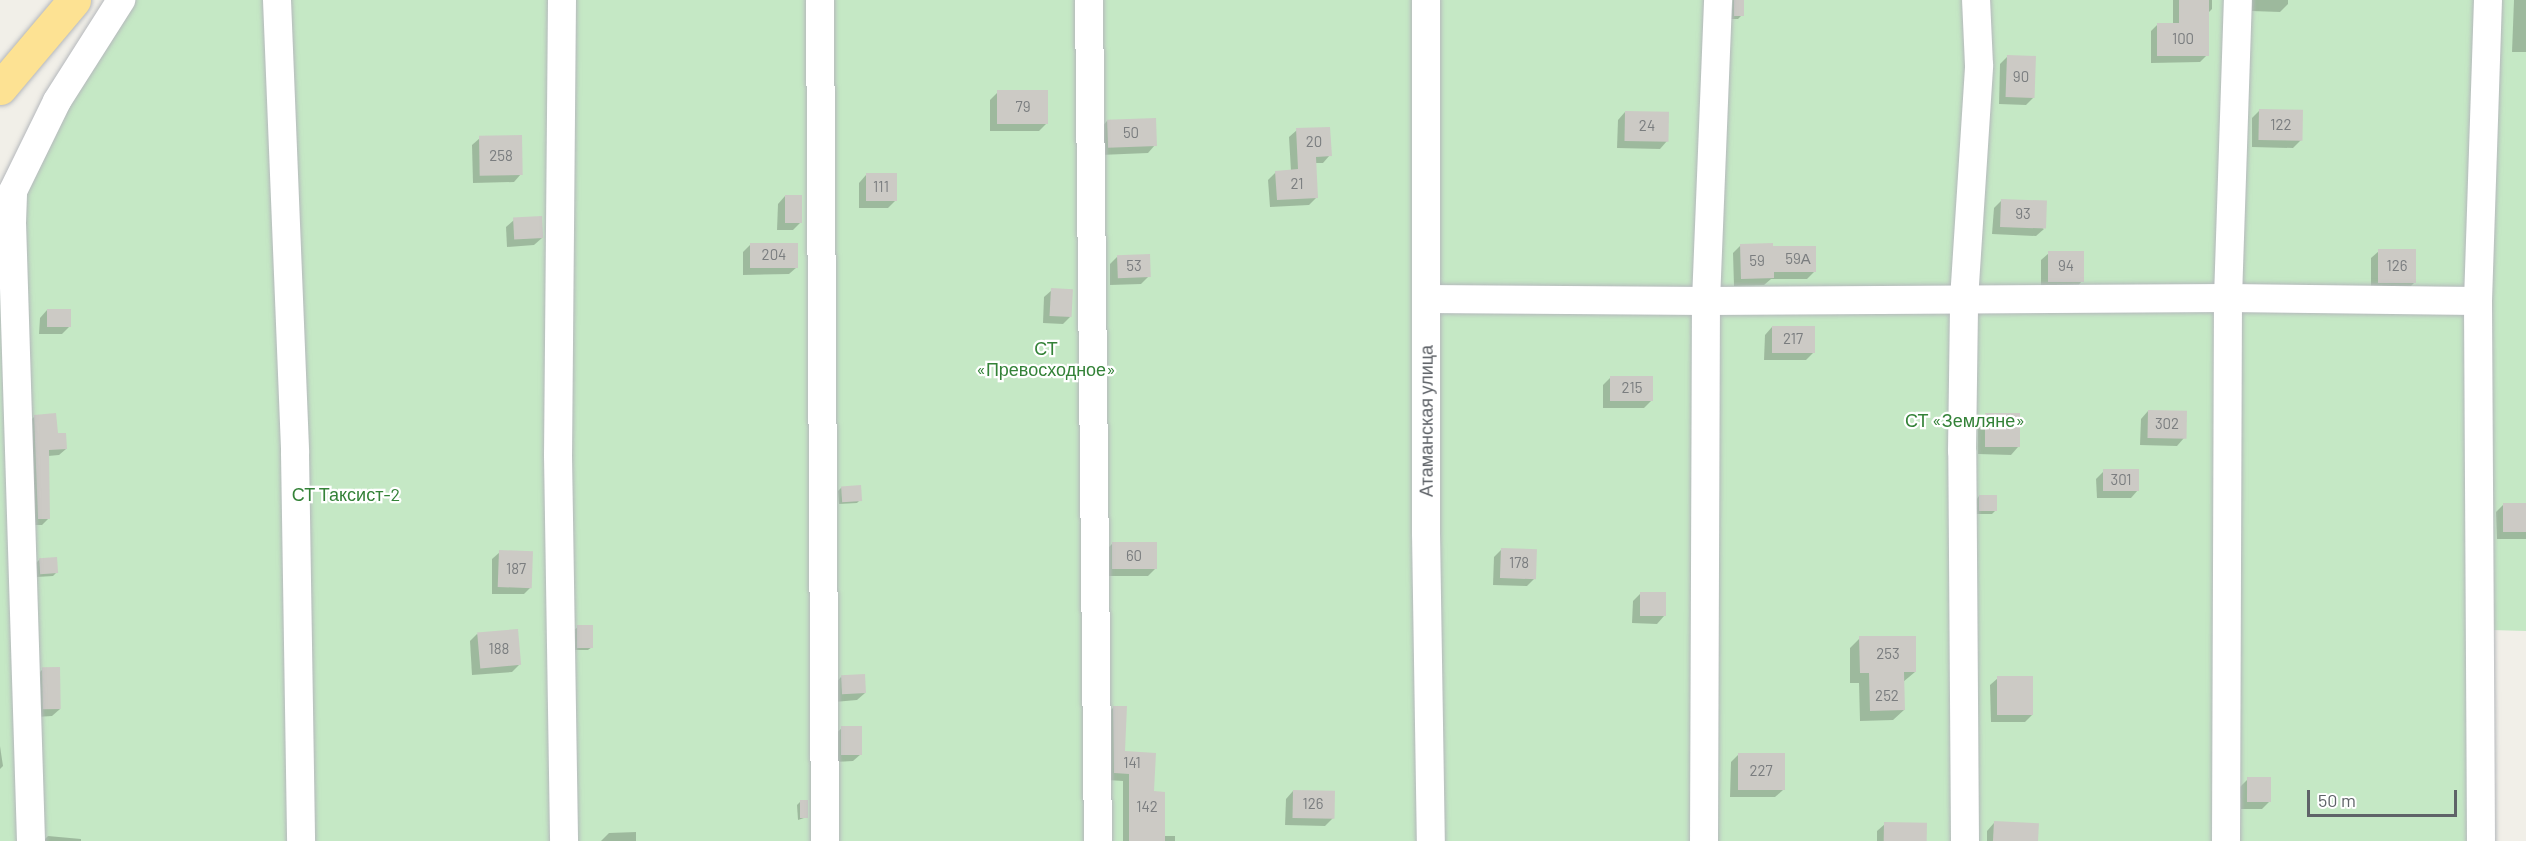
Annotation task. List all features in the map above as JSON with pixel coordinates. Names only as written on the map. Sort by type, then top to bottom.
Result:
[{"type":"highway","points":[[0,88],[74,0]]},
{"type":"street","points":[[31,841],[6,217],[13,191],[57,101],[121,0]]},
{"type":"street","points":[[277,0],[295,453],[301,841]]},
{"type":"street","points":[[562,0],[558,455],[564,841]]},
{"type":"street","points":[[820,0],[825,841]]},
{"type":"street","points":[[1089,0],[1098,841]]},
{"type":"street","name":"Атаманская улица","points":[[1426,0],[1431,841]]},
{"type":"street","points":[[1704,841],[1706,301],[1718,0]]},
{"type":"street","points":[[1965,841],[1962,452],[1964,300],[1979,66],[1976,0]]},
{"type":"street","points":[[2226,841],[2228,298],[2238,0]]},
{"type":"street","points":[[2481,841],[2478,301],[2488,0]]},
{"type":"street","points":[[1426,298],[1706,301],[2228,298],[2478,301]]},
{"type":"green space","points":[[127,0],[2526,0],[2526,631],[2491,630],[2487,841],[0,841],[0,209]]},
{"type":"building","points":[[1734,0],[1744,0],[1744,16],[1734,16]]},
{"type":"building","points":[[2179,0],[2209,0],[2209,56],[2157,56],[2157,23],[2179,23]]},
{"type":"building","points":[[2007,55],[2036,56],[2035,98],[2006,97]]},
{"type":"building","points":[[997,90],[1048,90],[1048,124],[997,124]]},
{"type":"building","points":[[2259,109],[2303,110],[2302,141],[2258,140]]},
{"type":"building","points":[[1625,111],[1669,112],[1668,142],[1624,141]]},
{"type":"building","points":[[1156,118],[1157,146],[1108,148],[1107,120]]},
{"type":"building","points":[[1330,127],[1332,156],[1316,157],[1318,198],[1277,200],[1275,171],[1298,169],[1296,128]]},
{"type":"building","points":[[522,135],[523,175],[480,176],[479,136]]},
{"type":"building","points":[[866,173],[897,173],[897,201],[866,201]]},
{"type":"building","points":[[785,195],[802,195],[802,223],[785,223]]},
{"type":"building","points":[[2001,199],[2047,201],[2046,229],[2000,227]]},
{"type":"building","points":[[542,216],[543,238],[514,239],[513,218]]},
{"type":"building","points":[[750,243],[798,243],[798,268],[750,268]]},
{"type":"building","points":[[1773,243],[1773,246],[1816,246],[1816,272],[1774,272],[1774,278],[1741,279],[1740,244]]},
{"type":"building","points":[[2378,249],[2416,249],[2416,283],[2378,283]]},
{"type":"building","points":[[2048,251],[2084,251],[2084,282],[2048,282]]},
{"type":"building","points":[[1150,254],[1151,277],[1118,278],[1117,255]]},
{"type":"building","points":[[1051,288],[1073,289],[1072,317],[1050,316]]},
{"type":"building","points":[[47,309],[71,309],[71,327],[47,327]]},
{"type":"building","points":[[1772,326],[1815,326],[1815,353],[1772,353]]},
{"type":"building","points":[[1610,376],[1653,376],[1653,401],[1610,401]]},
{"type":"building","points":[[2148,410],[2187,411],[2187,439],[2148,438]]},
{"type":"building","points":[[56,413],[58,433],[66,433],[67,449],[49,450],[50,519],[38,519],[34,415]]},
{"type":"building","points":[[1985,413],[2020,413],[2020,447],[1985,447]]},
{"type":"building","points":[[2103,469],[2139,469],[2139,491],[2103,491]]},
{"type":"building","points":[[861,485],[862,501],[842,502],[841,486]]},
{"type":"building","points":[[1979,495],[1997,495],[1997,511],[1979,511]]},
{"type":"building","points":[[2503,503],[2526,503],[2526,532],[2503,532]]},
{"type":"building","points":[[1112,542],[1157,542],[1157,569],[1112,569]]},
{"type":"building","points":[[1501,548],[1537,549],[1536,579],[1500,578]]},
{"type":"building","points":[[499,550],[533,551],[532,588],[498,587]]},
{"type":"building","points":[[57,557],[58,573],[40,574],[39,558]]},
{"type":"building","points":[[1640,592],[1666,592],[1666,616],[1640,616]]},
{"type":"building","points":[[577,625],[593,625],[593,648],[577,648]]},
{"type":"building","points":[[518,629],[521,665],[480,668],[477,633]]},
{"type":"building","points":[[1859,636],[1916,636],[1916,672],[1904,672],[1905,710],[1870,711],[1869,673],[1860,673]]},
{"type":"building","points":[[42,667],[60,667],[61,709],[43,709]]},
{"type":"building","points":[[865,674],[866,693],[842,694],[841,675]]},
{"type":"building","points":[[1997,676],[2033,676],[2033,715],[1997,715]]},
{"type":"building","points":[[1113,706],[1127,706],[1125,751],[1156,753],[1154,791],[1165,792],[1165,841],[1129,841],[1129,774],[1114,773]]},
{"type":"building","points":[[841,726],[862,726],[862,755],[841,755]]},
{"type":"building","points":[[1738,753],[1785,753],[1785,790],[1738,790]]},
{"type":"building","points":[[2247,777],[2271,777],[2271,802],[2247,802]]},
{"type":"building","points":[[1293,790],[1335,791],[1335,819],[1293,818]]},
{"type":"building","points":[[800,800],[808,800],[808,818],[800,818]]},
{"type":"building","points":[[1994,821],[2039,823],[2038,841],[1993,841]]},
{"type":"building","points":[[1884,822],[1927,823],[1927,841],[1884,841]]},
{"type":"park label","name":"СТ «Превосходное»","points":[[1046,359]]},
{"type":"park label","name":"СТ «Земляне»","points":[[1965,420]]},
{"type":"park label","name":"СТ Таксист-2","points":[[346,494]]}]
